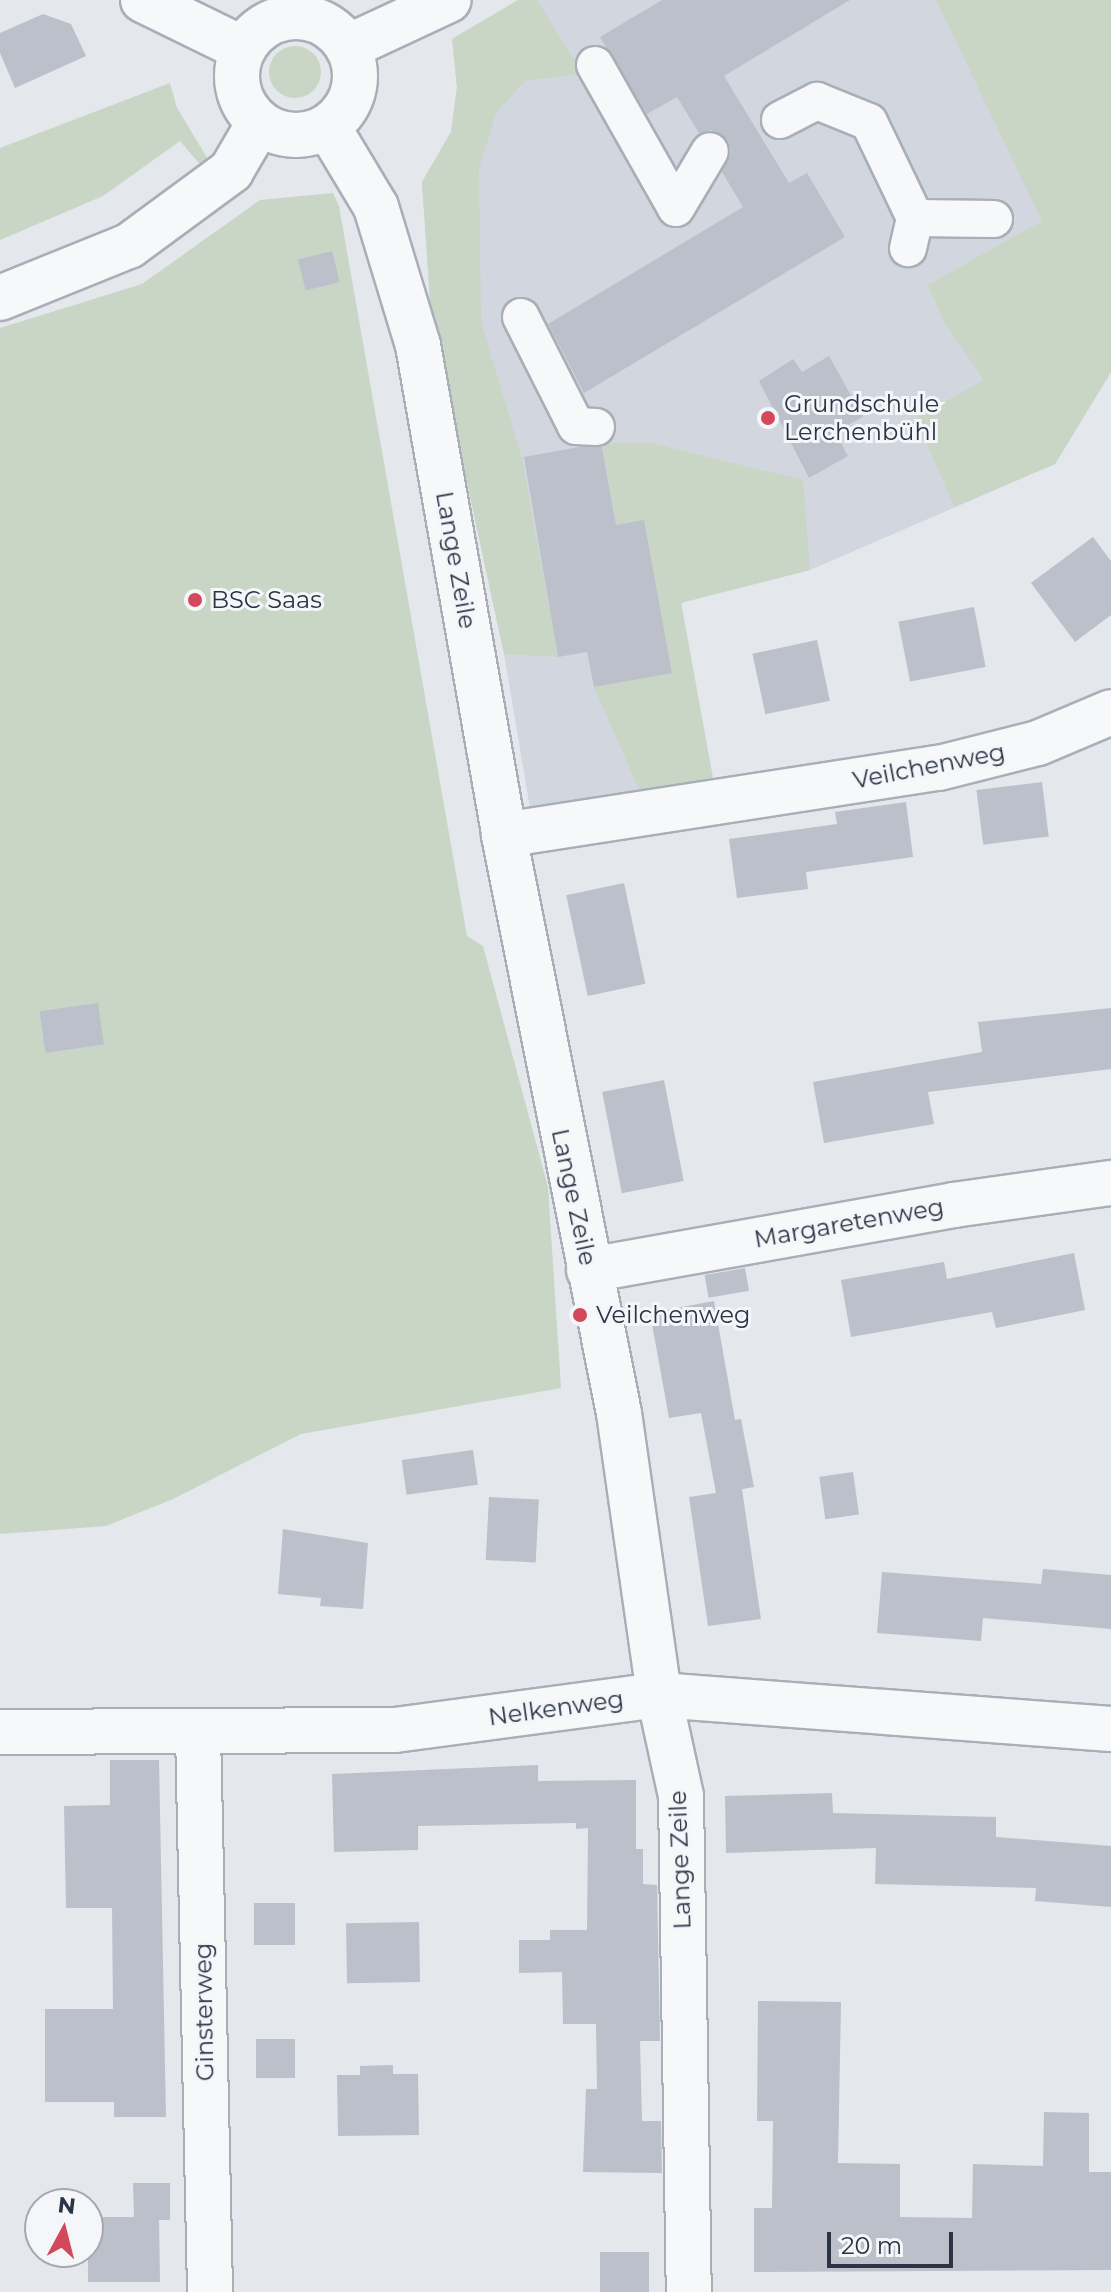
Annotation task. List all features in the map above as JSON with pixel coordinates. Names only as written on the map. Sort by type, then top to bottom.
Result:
[{"type":"street","points":[[143,0],[243,49]]},
{"type":"street","points":[[348,47],[449,0]]},
{"type":"street","points":[[300,17],[327,26],[348,47],[356,68],[354,91],[345,111],[328,127],[293,136],[259,123],[238,88],[243,49],[258,30],[280,19],[300,17]]},
{"type":"street","points":[[595,65],[676,208],[710,151]]},
{"type":"street","points":[[780,120],[817,101],[869,122],[912,233],[994,219]]},
{"type":"street","points":[[0,298],[129,246],[231,171],[259,123]]},
{"type":"street","name":"Lange Zeile","points":[[328,127],[376,207],[418,345],[504,835],[619,1413],[659,1695],[681,1796],[689,2292]]},
{"type":"street","points":[[521,317],[576,426],[596,427]]},
{"type":"street","name":"Veilchenweg","points":[[504,835],[939,768],[1038,743],[1111,712]]},
{"type":"street","name":"Margaretenweg","points":[[589,1270],[954,1205],[1111,1183]]},
{"type":"street","name":"Nelkenweg","points":[[0,1732],[395,1730],[659,1695],[1111,1729]]},
{"type":"street","name":"Ginsterweg","points":[[198,1732],[210,2292]]},
{"type":"shaded area","name":"Grundschule Lerchenbühl","points":[[518,0],[1111,0],[1111,372],[1055,464],[810,570],[681,602],[714,784],[545,812],[530,808],[504,654],[431,315],[422,182],[451,132],[457,87],[452,39]]},
{"type":"green space","points":[[518,0],[537,0],[583,74],[525,81],[496,113],[479,169],[481,322],[522,458],[558,657],[504,654],[431,315],[422,182],[451,132],[457,87],[452,39]]},
{"type":"green space","points":[[936,0],[1111,0],[1111,372],[1055,464],[954,507],[916,418],[984,380],[944,322],[928,285],[1042,221]]},
{"type":"green space","points":[[295,46],[314,53],[321,72],[314,91],[295,98],[276,91],[269,72],[276,53]]},
{"type":"green space","points":[[170,83],[177,108],[209,161],[203,168],[180,141],[103,196],[0,240],[0,148]]},
{"type":"green space","points":[[333,193],[339,206],[467,936],[483,946],[548,1187],[561,1388],[301,1434],[173,1499],[106,1526],[0,1534],[0,328],[142,284],[260,200]]},
{"type":"green space","points":[[602,443],[651,443],[803,480],[810,570],[681,603],[714,784],[642,796],[594,687],[672,673],[644,520],[616,525]]},
{"type":"building","points":[[662,0],[850,0],[724,76],[789,183],[807,173],[845,237],[584,393],[548,324],[743,207],[722,172],[731,152],[728,140],[711,130],[699,133],[677,97],[647,114],[600,37]]},
{"type":"building","points":[[43,14],[71,24],[86,56],[15,88],[0,53],[0,33]]},
{"type":"building","points":[[332,251],[340,282],[306,291],[298,259]]},
{"type":"building","points":[[829,356],[863,417],[835,432],[848,456],[809,478],[759,381],[793,359],[802,372]]},
{"type":"building","points":[[579,447],[602,447],[616,525],[644,520],[672,673],[594,687],[587,652],[558,657],[524,457]]},
{"type":"building","points":[[1093,537],[1111,561],[1111,615],[1075,642],[1031,583]]},
{"type":"building","points":[[974,607],[986,667],[910,682],[898,622]]},
{"type":"building","points":[[817,640],[830,701],[765,714],[752,654]]},
{"type":"building","points":[[1042,782],[1049,837],[983,845],[976,790]]},
{"type":"building","points":[[906,802],[913,857],[806,872],[808,889],[737,898],[729,839],[837,824],[835,812]]},
{"type":"building","points":[[624,883],[645,984],[588,996],[566,895]]},
{"type":"building","points":[[98,1003],[104,1045],[45,1053],[40,1011]]},
{"type":"building","points":[[1111,1008],[1111,1069],[928,1092],[934,1124],[824,1143],[813,1082],[982,1052],[978,1022]]},
{"type":"building","points":[[664,1080],[684,1181],[622,1193],[602,1092]]},
{"type":"building","points":[[1074,1253],[1085,1310],[996,1328],[992,1312],[851,1337],[841,1280],[944,1262],[947,1279]]},
{"type":"building","points":[[745,1268],[749,1291],[709,1298],[705,1275]]},
{"type":"building","points":[[714,1301],[735,1420],[741,1419],[754,1487],[742,1489],[761,1619],[708,1626],[689,1497],[716,1493],[701,1413],[669,1418],[650,1313]]},
{"type":"building","points":[[473,1450],[478,1485],[407,1495],[402,1460]]},
{"type":"building","points":[[853,1472],[859,1515],[825,1519],[819,1477]]},
{"type":"building","points":[[489,1497],[539,1500],[536,1563],[486,1560]]},
{"type":"building","points":[[283,1529],[368,1543],[363,1609],[320,1606],[321,1598],[278,1594]]},
{"type":"building","points":[[1043,1569],[1111,1575],[1111,1629],[983,1618],[981,1641],[877,1633],[882,1572],[1041,1584]]},
{"type":"building","points":[[110,1760],[159,1760],[166,2117],[114,2117],[114,2102],[45,2102],[45,2009],[113,2009],[112,1908],[66,1908],[64,1806],[110,1805]]},
{"type":"building","points":[[538,1765],[538,1781],[636,1780],[636,1849],[643,1849],[643,1884],[657,1885],[660,2041],[640,2041],[642,2121],[661,2121],[662,2173],[583,2172],[586,2089],[597,2089],[596,2024],[563,2024],[562,1972],[519,1973],[519,1940],[550,1940],[550,1930],[587,1930],[588,1828],[576,1829],[576,1823],[418,1826],[418,1850],[334,1852],[332,1774]]},
{"type":"building","points":[[832,1793],[833,1813],[996,1817],[996,1837],[1111,1846],[1111,1907],[1035,1901],[1036,1888],[875,1884],[876,1848],[726,1853],[725,1796]]},
{"type":"building","points":[[254,1903],[295,1903],[295,1945],[254,1945]]},
{"type":"building","points":[[419,1922],[420,1982],[347,1983],[346,1923]]},
{"type":"building","points":[[758,2001],[841,2002],[838,2163],[900,2164],[900,2217],[972,2218],[973,2164],[1043,2166],[1044,2112],[1089,2113],[1089,2172],[1111,2172],[1111,2270],[754,2272],[754,2208],[772,2208],[773,2121],[757,2121]]},
{"type":"building","points":[[256,2039],[295,2039],[295,2078],[256,2078]]},
{"type":"building","points":[[393,2065],[393,2074],[418,2074],[419,2135],[338,2136],[337,2075],[360,2075],[360,2066]]},
{"type":"building","points":[[133,2183],[170,2183],[170,2220],[159,2220],[160,2282],[88,2282],[88,2268],[104,2268],[104,2217],[134,2217]]},
{"type":"building","points":[[600,2252],[649,2252],[649,2292],[600,2292]]},
{"type":"place","name":"Grundschule Lerchenbühl","points":[[768,418]]},
{"type":"place","name":"BSC Saas","points":[[195,600]]},
{"type":"place","name":"Veilchenweg","points":[[580,1315]]}]
